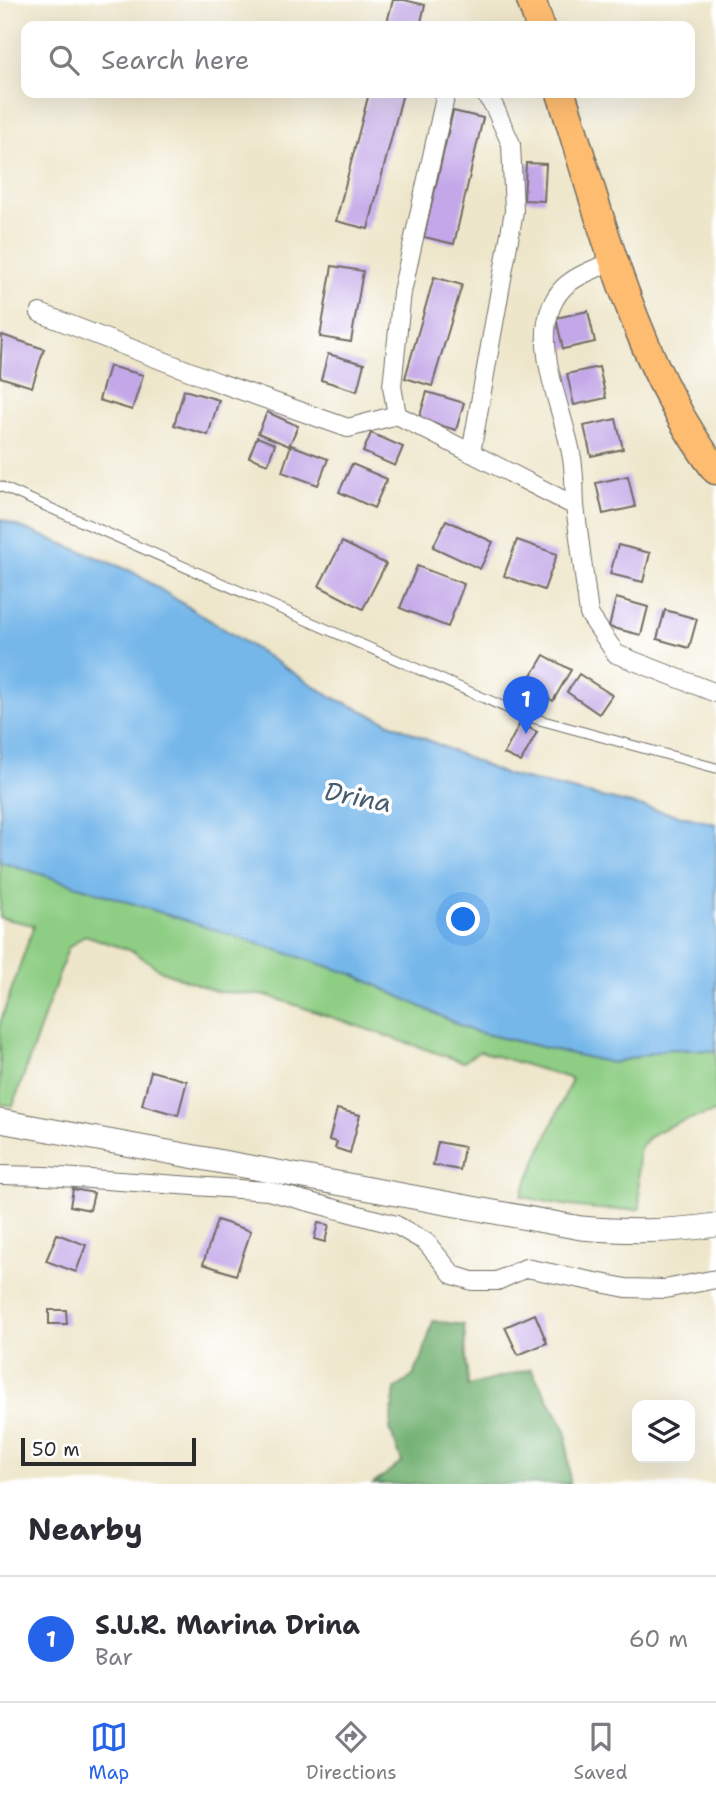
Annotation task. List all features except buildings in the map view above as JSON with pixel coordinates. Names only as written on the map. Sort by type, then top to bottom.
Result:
[{"type":"main road","points":[[531,0],[538,21]]},
{"type":"main road","points":[[563,98],[615,260],[664,385],[698,447],[716,470]]},
{"type":"street","points":[[397,415],[392,386],[402,292],[445,98]]},
{"type":"street","points":[[471,453],[514,211],[511,144],[488,98]]},
{"type":"street","points":[[615,260],[582,275],[563,289],[546,320],[546,353],[572,454],[575,506],[589,614],[616,654],[716,693]]},
{"type":"street","points":[[40,313],[348,429],[397,415],[575,506]]},
{"type":"street","points":[[0,1121],[270,1181],[581,1228],[672,1232],[716,1225]]},
{"type":"street","points":[[0,1175],[270,1181],[396,1225],[426,1242],[453,1275],[472,1281],[497,1280],[526,1268],[626,1288],[665,1289],[716,1279]]},
{"type":"lane","points":[[0,486],[525,716],[716,768]]},
{"type":"green space","points":[[0,861],[355,975],[472,1031],[612,1063],[668,1049],[716,1051],[716,1112],[662,1129],[644,1142],[638,1161],[640,1209],[580,1207],[521,1196],[572,1079],[480,1051],[463,1062],[269,996],[215,991],[162,971],[134,952],[85,935],[68,948],[13,1106],[0,1104],[0,1023],[34,925],[0,918]]},
{"type":"green space","points":[[433,1321],[464,1325],[468,1386],[531,1369],[566,1430],[570,1484],[373,1484],[402,1462],[390,1430],[395,1389],[413,1376],[422,1358]]},
{"type":"water","name":"Drina","points":[[0,519],[131,571],[332,697],[504,774],[716,824],[716,1051],[668,1049],[612,1063],[472,1031],[355,975],[0,861]]},
{"type":"place","name":"S.U.R. Marina Drina","points":[[526,734]]}]
